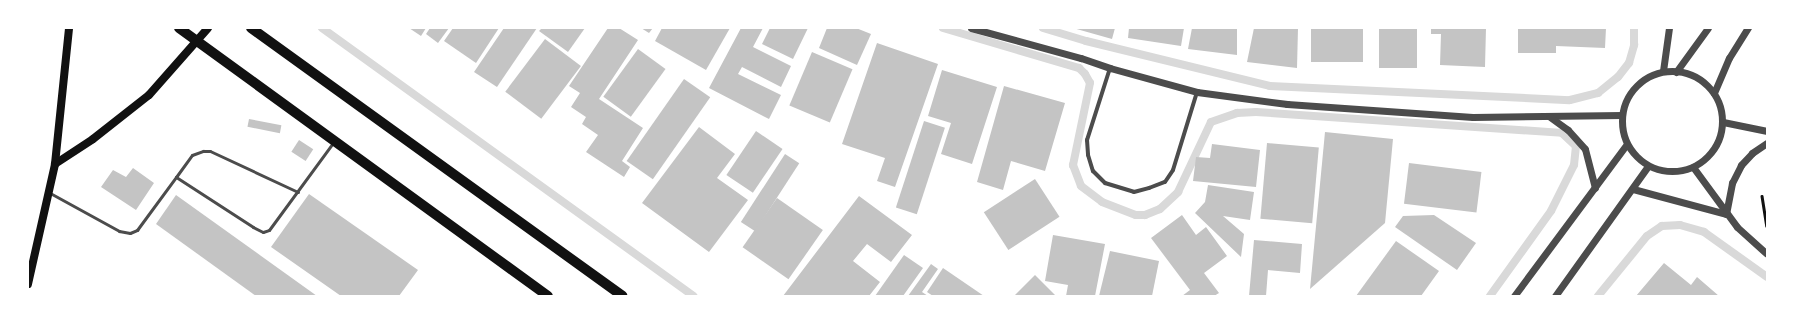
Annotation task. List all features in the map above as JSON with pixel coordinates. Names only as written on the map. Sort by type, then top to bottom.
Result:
[{"type":"main road","points":[[28,284],[50,193],[55,164],[69,28]]},
{"type":"main road","points":[[179,28],[548,296]]},
{"type":"main road","points":[[55,164],[93,139],[149,95],[208,28]]},
{"type":"main road","points":[[251,28],[622,296]]},
{"type":"street","points":[[971,28],[1197,92],[1287,104],[1458,116],[1550,117],[1622,115]]},
{"type":"street","points":[[1663,71],[1669,28]]},
{"type":"street","points":[[1676,72],[1708,28]]},
{"type":"street","points":[[1714,93],[1729,58],[1748,28]]},
{"type":"street","points":[[1110,68],[1087,140],[1088,155],[1093,170],[1106,183],[1134,192],[1165,182],[1173,170],[1197,92]]},
{"type":"street","points":[[1663,71],[1689,74],[1710,87],[1718,100],[1723,122],[1721,136],[1715,149],[1705,160],[1693,167],[1678,172],[1662,171],[1648,166],[1636,157],[1627,144],[1622,130],[1622,115],[1626,100],[1636,86],[1648,77],[1663,71]]},
{"type":"street","points":[[1550,117],[1568,130],[1585,149],[1595,188]]},
{"type":"street","points":[[1723,122],[1767,131]]},
{"type":"street","points":[[1726,214],[1732,183],[1741,165],[1752,153],[1767,143]]},
{"type":"street","points":[[1514,296],[1627,144]]},
{"type":"street","points":[[1555,296],[1648,166]]},
{"type":"street","points":[[1693,167],[1737,227],[1767,254]]},
{"type":"street","points":[[1633,189],[1726,214]]},
{"type":"lane","points":[[176,178],[263,232],[269,230],[335,140]]},
{"type":"lane","points":[[50,193],[119,231],[130,233],[138,230],[192,155],[203,151],[210,151],[298,192]]},
{"type":"path","points":[[1762,196],[1767,226]]},
{"type":"building","points":[[409,28],[426,28],[421,36]]},
{"type":"building","points":[[430,28],[449,28],[438,43],[426,34]]},
{"type":"building","points":[[453,28],[499,28],[476,63],[444,41]]},
{"type":"building","points":[[504,28],[537,28],[497,87],[474,72]]},
{"type":"building","points":[[542,28],[585,28],[568,52],[539,31]]},
{"type":"building","points":[[608,28],[619,28],[638,40],[599,99],[643,128],[622,161],[630,167],[624,177],[586,152],[598,135],[582,124],[586,117],[571,107],[580,93],[569,86]]},
{"type":"building","points":[[641,28],[653,28],[649,33]]},
{"type":"building","points":[[662,28],[730,28],[706,70],[655,41]]},
{"type":"building","points":[[741,28],[763,28],[753,47],[791,66],[781,87],[742,67],[738,74],[781,95],[769,119],[709,88]]},
{"type":"building","points":[[770,28],[808,28],[793,59],[762,44]]},
{"type":"building","points":[[827,28],[856,28],[871,34],[857,65],[819,48]]},
{"type":"building","points":[[1073,28],[1115,28],[1112,39]]},
{"type":"building","points":[[1129,28],[1184,28],[1181,46],[1128,38]]},
{"type":"building","points":[[1192,28],[1237,28],[1237,55],[1188,49]]},
{"type":"building","points":[[1254,28],[1298,28],[1297,68],[1247,62]]},
{"type":"building","points":[[1311,28],[1363,28],[1363,62],[1311,62]]},
{"type":"building","points":[[1379,28],[1417,28],[1417,68],[1379,68]]},
{"type":"building","points":[[1431,28],[1486,28],[1485,67],[1440,65],[1441,34],[1431,34]]},
{"type":"building","points":[[1518,28],[1606,28],[1605,48],[1556,46],[1556,53],[1518,53]]},
{"type":"building","points":[[545,39],[581,66],[541,119],[505,92]]},
{"type":"building","points":[[877,43],[938,64],[895,187],[877,181],[885,158],[842,144]]},
{"type":"building","points":[[638,49],[666,69],[631,117],[603,97]]},
{"type":"building","points":[[812,52],[853,69],[830,123],[789,105]]},
{"type":"building","points":[[942,70],[997,87],[972,164],[941,154],[951,123],[928,116]]},
{"type":"building","points":[[684,79],[710,97],[653,179],[627,161]]},
{"type":"building","points":[[1004,86],[1065,103],[1045,171],[1011,161],[1003,190],[977,182]]},
{"type":"building","points":[[249,119],[281,125],[280,133],[247,127]]},
{"type":"building","points":[[924,121],[945,128],[917,214],[896,208]]},
{"type":"building","points":[[699,127],[735,154],[717,178],[748,200],[709,252],[642,203]]},
{"type":"building","points":[[756,131],[783,149],[753,193],[726,175]]},
{"type":"building","points":[[1325,132],[1393,139],[1385,223],[1310,289]]},
{"type":"building","points":[[299,140],[313,149],[306,161],[291,152]]},
{"type":"building","points":[[1267,143],[1319,148],[1312,223],[1260,219]]},
{"type":"building","points":[[1212,144],[1260,150],[1256,187],[1193,181],[1196,157],[1210,158]]},
{"type":"building","points":[[785,154],[799,163],[755,231],[741,222]]},
{"type":"building","points":[[1409,163],[1481,172],[1476,213],[1404,204]]},
{"type":"building","points":[[133,168],[154,183],[136,210],[101,187],[113,170],[126,177]]},
{"type":"building","points":[[1035,179],[1060,217],[1008,250],[984,212]]},
{"type":"building","points":[[1208,185],[1254,192],[1250,220],[1223,216],[1244,234],[1241,257],[1195,213],[1205,202]]},
{"type":"building","points":[[309,194],[418,270],[399,296],[341,296],[271,247]]},
{"type":"building","points":[[176,195],[317,296],[256,296],[156,224]]},
{"type":"building","points":[[859,196],[912,235],[891,262],[867,244],[853,261],[880,282],[869,296],[783,296]]},
{"type":"building","points":[[777,198],[823,230],[788,279],[743,247]]},
{"type":"building","points":[[1182,215],[1196,235],[1206,227],[1227,256],[1204,273],[1219,293],[1214,296],[1182,296],[1190,290],[1151,238]]},
{"type":"building","points":[[1434,215],[1476,243],[1457,270],[1395,227],[1403,216]]},
{"type":"building","points":[[1053,235],[1105,244],[1095,296],[1066,296],[1068,285],[1045,281]]},
{"type":"building","points":[[1254,240],[1302,244],[1300,273],[1268,270],[1266,296],[1249,296]]},
{"type":"building","points":[[1396,241],[1439,271],[1421,296],[1356,296]]},
{"type":"building","points":[[1110,251],[1159,261],[1152,296],[1099,296]]},
{"type":"building","points":[[904,255],[923,268],[903,296],[875,296]]},
{"type":"building","points":[[1664,263],[1691,285],[1697,277],[1719,296],[1636,296]]},
{"type":"building","points":[[931,264],[938,269],[922,292],[928,296],[908,296]]},
{"type":"building","points":[[943,268],[984,296],[933,296],[927,292]]},
{"type":"building","points":[[1035,275],[1056,296],[1014,296]]},
{"type":"waterway","points":[[322,28],[693,296]]},
{"type":"waterway","points":[[943,28],[1079,68],[1085,74],[1090,83],[1073,165],[1081,186],[1102,202],[1136,215],[1145,215],[1160,209],[1178,192],[1211,122],[1237,113],[1256,112],[1562,133],[1576,146],[1574,165],[1551,211],[1490,296]]},
{"type":"waterway","points":[[1043,28],[1086,41],[1270,86],[1570,100],[1598,93],[1618,77],[1629,63],[1634,45],[1634,28]]},
{"type":"waterway","points":[[1598,296],[1647,236],[1662,226],[1680,225],[1704,232],[1767,277]]}]
